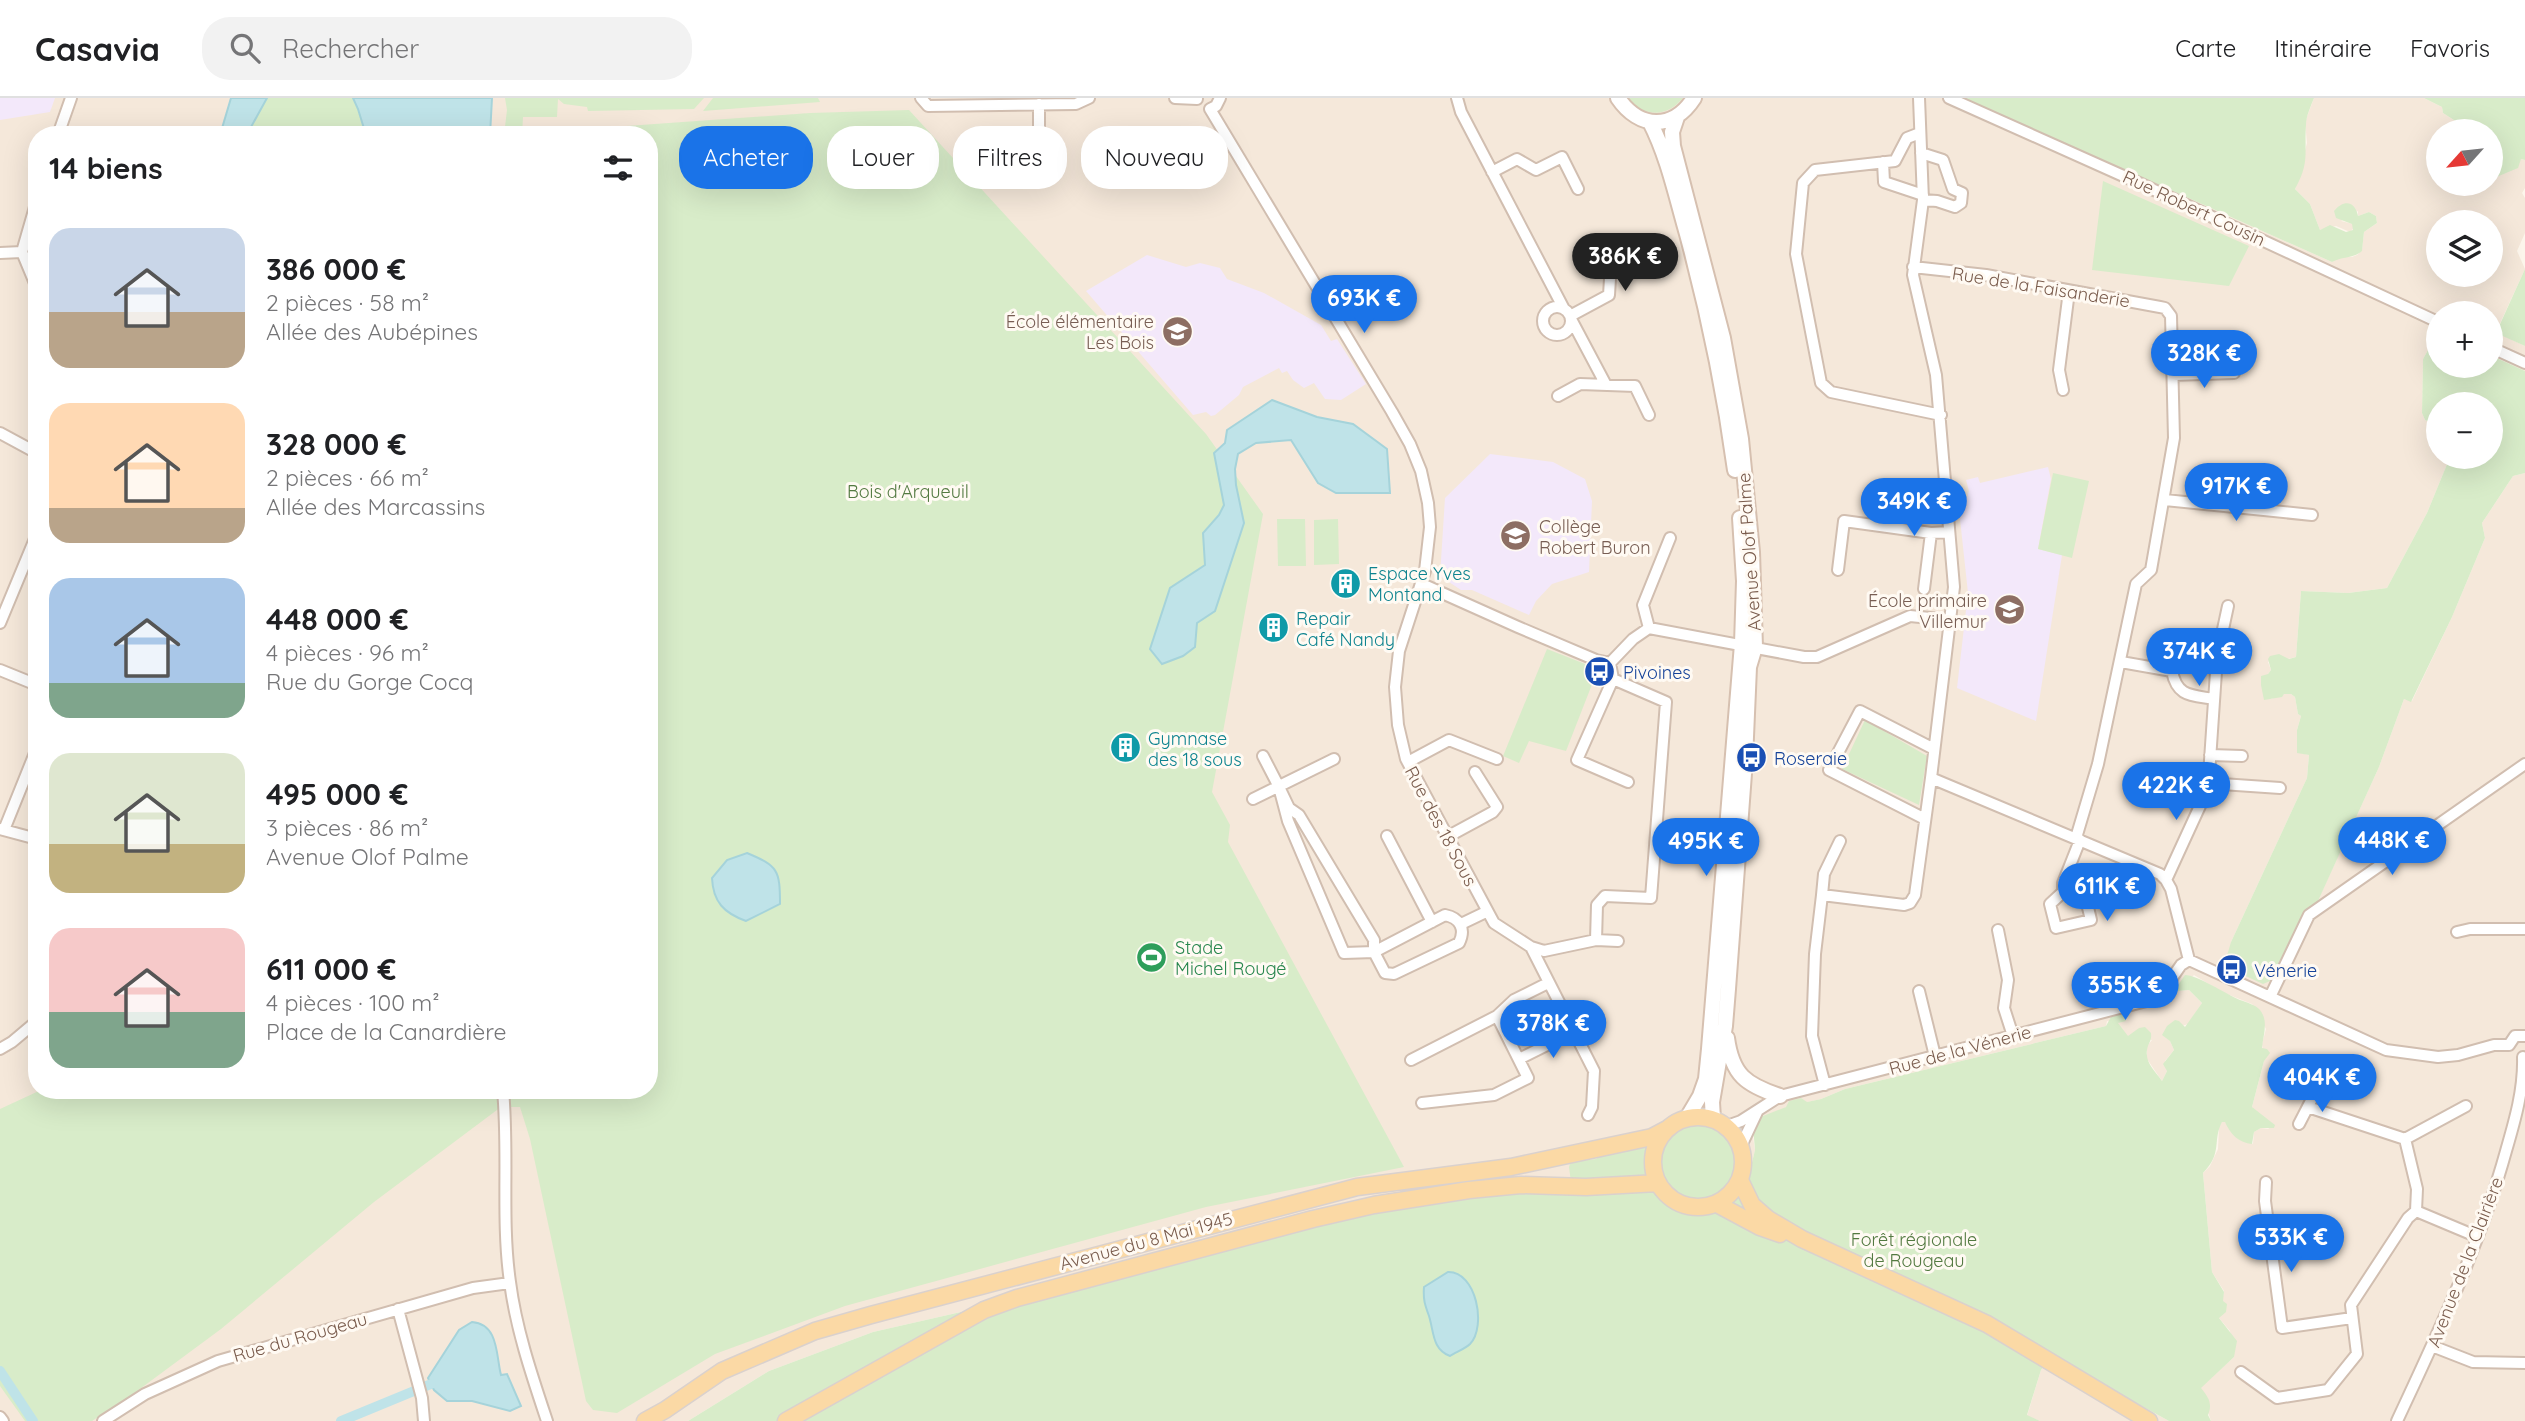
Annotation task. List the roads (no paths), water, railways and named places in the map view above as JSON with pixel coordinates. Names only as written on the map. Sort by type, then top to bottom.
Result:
[{"type":"main road","points":[[1616,99],[1637,118],[1650,122],[1677,117],[1694,98]]},
{"type":"main road","name":"Avenue Olof Palme","points":[[1677,117],[1672,132],[1674,146],[1721,327],[1741,439],[1752,552],[1748,645],[1706,1079],[1687,1118]]},
{"type":"main road","name":"Avenue Olof Palme","points":[[1650,122],[1663,150],[1704,299],[1722,384],[1740,515],[1749,667],[1745,760],[1725,1026],[1712,1102],[1720,1123]]},
{"type":"main road","points":[[1725,1026],[1729,1055],[1734,1067],[1749,1084],[1780,1096]]},
{"type":"main road","points":[[1703,1117],[1720,1123],[1741,1146],[1744,1169],[1733,1191],[1717,1204],[1701,1207],[1689,1206],[1668,1195],[1658,1183],[1654,1169],[1654,1153],[1659,1140],[1669,1128],[1687,1118],[1703,1117]]},
{"type":"main road","name":"Avenue du 8 Mai 1945","points":[[645,1421],[722,1371],[815,1331],[1013,1276],[1357,1187],[1511,1167],[1652,1137],[1669,1128]]},
{"type":"main road","points":[[1740,1180],[1752,1205],[1768,1219],[1802,1239],[1987,1324],[2149,1421]]},
{"type":"main road","points":[[786,1421],[984,1310],[1017,1298],[1374,1205],[1521,1185],[1587,1187],[1658,1183]]},
{"type":"main road","points":[[1717,1204],[1760,1227],[1802,1239]]},
{"type":"street","points":[[62,126],[71,98]]},
{"type":"street","points":[[921,98],[928,106],[1076,104],[1088,98]]},
{"type":"street","points":[[1175,98],[1197,99]]},
{"type":"street","points":[[1210,109],[1218,104],[1220,98]]},
{"type":"street","points":[[1457,98],[1461,112],[1492,172],[1606,385]]},
{"type":"street","points":[[1822,895],[1910,904],[1915,895],[1931,778],[1954,587],[1937,375],[1913,267],[1923,197],[1919,98]]},
{"type":"street","name":"Rue Robert Cousin","points":[[1949,98],[2426,316]]},
{"type":"street","name":"Rue des 18 Sous","points":[[1197,99],[1202,106],[1210,109],[1414,453],[1425,483],[1430,527],[1422,584],[1399,651],[1395,687],[1398,725],[1408,762],[1486,912],[1493,923],[1531,947]]},
{"type":"street","points":[[1039,104],[1039,126]]},
{"type":"street","points":[[1920,133],[1907,138],[1895,161],[1815,170],[1803,183],[1796,254],[1822,383],[1830,392],[1941,415]]},
{"type":"street","points":[[1883,162],[1884,182],[1955,207],[1961,203],[1962,193],[1953,189],[1943,160],[1921,153]]},
{"type":"street","points":[[1492,172],[1517,159],[1536,170],[1562,157],[1578,189]]},
{"type":"street","points":[[28,231],[22,252],[28,266]]},
{"type":"street","points":[[1568,314],[1609,295],[1611,262],[1600,241]]},
{"type":"street","points":[[0,253],[22,252]]},
{"type":"street","name":"Rue de la Faisanderie","points":[[1913,267],[1986,275],[2160,307],[2169,311],[2172,320],[2174,438],[2165,500],[2151,570],[2136,584],[2098,764],[2063,883],[2063,892]]},
{"type":"street","points":[[2063,390],[2059,370],[2069,291]]},
{"type":"street","points":[[2503,353],[2525,363]]},
{"type":"street","points":[[2174,375],[2234,373]]},
{"type":"street","points":[[1558,396],[1580,384],[1635,386],[1649,415]]},
{"type":"street","points":[[0,433],[28,448]]},
{"type":"street","points":[[2165,500],[2312,515]]},
{"type":"street","points":[[1838,570],[1844,521],[1931,533],[1949,532]]},
{"type":"street","points":[[1924,589],[1931,533]]},
{"type":"street","points":[[1649,628],[1643,605],[1670,538]]},
{"type":"street","points":[[0,623],[28,564]]},
{"type":"street","points":[[1422,584],[1596,660],[1610,663]]},
{"type":"street","points":[[2166,880],[2205,795],[2217,657],[2228,606]]},
{"type":"street","points":[[1610,663],[1633,639],[1649,628],[1804,657],[1817,657],[1910,615],[1950,620]]},
{"type":"street","points":[[2214,699],[2183,693],[2175,684],[2172,671],[2178,662],[2191,654],[2217,657]]},
{"type":"street","points":[[2121,662],[2172,671]]},
{"type":"street","points":[[1610,663],[1613,679],[1577,760],[1628,782]]},
{"type":"street","points":[[0,670],[28,681]]},
{"type":"street","points":[[1596,940],[1597,905],[1605,896],[1651,898],[1666,702],[1613,679]]},
{"type":"street","points":[[1925,819],[1829,770],[1860,711],[1934,749]]},
{"type":"street","points":[[1408,762],[1449,740],[1497,759]]},
{"type":"street","points":[[2210,755],[2242,756]]},
{"type":"street","points":[[1263,756],[1279,787],[1289,808],[1299,815],[1374,940],[1374,952],[1385,973],[1394,974],[1459,943],[1463,934],[1461,924],[1453,916],[1445,915],[1374,952],[1344,953],[1288,821],[1279,787]]},
{"type":"street","points":[[1253,799],[1334,759]]},
{"type":"street","points":[[2270,997],[2309,915],[2525,764]]},
{"type":"street","points":[[28,769],[2,829],[28,836]]},
{"type":"street","points":[[1447,837],[1493,812],[1497,807],[1475,772]]},
{"type":"street","points":[[1931,778],[2160,874],[2166,880],[2189,960],[2386,1050],[2438,1057],[2458,1055],[2494,1045],[2509,1045]]},
{"type":"street","points":[[2207,783],[2280,788]]},
{"type":"street","points":[[1387,836],[1432,922]]},
{"type":"street","points":[[1825,1085],[1812,1036],[1815,954],[1824,874],[1840,841]]},
{"type":"street","points":[[1461,924],[1486,912]]},
{"type":"street","points":[[2457,932],[2470,929],[2525,929]]},
{"type":"street","points":[[1998,930],[2008,980],[2004,1008],[2012,1036]]},
{"type":"street","points":[[1531,947],[1544,951],[1596,940],[1618,941]]},
{"type":"street","points":[[1531,947],[1594,1071],[1592,1107],[1588,1115]]},
{"type":"street","name":"Rue de la Vénerie","points":[[1720,1123],[1757,1112],[1780,1096],[2158,998],[2181,965],[2189,960]]},
{"type":"street","points":[[1411,1060],[1497,1016],[1514,1000],[1548,983]]},
{"type":"street","points":[[1919,991],[1935,1056]]},
{"type":"street","points":[[1422,1103],[1494,1096],[1528,1078],[1497,1016]]},
{"type":"street","points":[[0,1049],[28,1029]]},
{"type":"street","points":[[1519,1059],[1573,1032]]},
{"type":"street","points":[[2509,1045],[2515,1036],[2525,1035]]},
{"type":"street","points":[[2509,1045],[2513,1054],[2524,1056]]},
{"type":"street","name":"Avenue de la Clairière","points":[[2397,1421],[2432,1346],[2495,1191],[2524,1079],[2524,1056]]},
{"type":"street","points":[[2299,1124],[2316,1091]]},
{"type":"street","points":[[504,1099],[510,1283],[515,1313],[548,1421]]},
{"type":"street","points":[[2308,1107],[2405,1139],[2466,1106]]},
{"type":"street","name":"Rue de la Vénerie","points":[[1741,1146],[1757,1112]]},
{"type":"street","points":[[2241,1372],[2277,1398],[2328,1390],[2357,1354],[2351,1305],[2416,1211],[2417,1189],[2405,1139]]},
{"type":"street","points":[[2266,1182],[2265,1201],[2282,1328],[2352,1318]]},
{"type":"street","points":[[2416,1211],[2478,1237]]},
{"type":"street","name":"Rue du Rougeau","points":[[103,1421],[145,1394],[218,1360],[480,1287],[510,1283]]},
{"type":"street","points":[[398,1309],[422,1398],[424,1421]]},
{"type":"street","points":[[2432,1346],[2473,1362],[2525,1363]]},
{"type":"street","points":[[538,1392],[557,1421]]},
{"type":"water","points":[[231,98],[267,98],[252,126],[223,126]]},
{"type":"water","points":[[353,98],[492,98],[490,126],[363,126]]},
{"type":"water","points":[[1272,400],[1317,417],[1353,424],[1387,449],[1390,493],[1336,493],[1318,483],[1291,440],[1256,443],[1238,454],[1236,485],[1244,523],[1215,611],[1197,623],[1195,647],[1183,656],[1162,664],[1150,649],[1170,588],[1205,565],[1203,533],[1224,505],[1214,453],[1225,443],[1227,430]]},
{"type":"water","points":[[747,853],[765,862],[775,871],[778,876],[780,904],[746,921],[726,910],[717,900],[712,878],[727,860]]},
{"type":"water","points":[[1448,1272],[1458,1274],[1466,1280],[1476,1301],[1478,1313],[1478,1325],[1470,1344],[1450,1356],[1437,1344],[1424,1295],[1424,1287]]},
{"type":"water","points":[[472,1322],[481,1324],[492,1335],[501,1375],[507,1374],[521,1406],[510,1411],[472,1401],[447,1401],[434,1390],[428,1378],[459,1330]]},
{"type":"waterway","points":[[0,1371],[33,1421]]},
{"type":"waterway","points":[[341,1421],[431,1384]]},
{"type":"place","name":"École élémentaire Les Bois","points":[[1177,331]]},
{"type":"place","name":"Collège Robert Buron","points":[[1516,536]]},
{"type":"place","name":"Espace Yves Montand","points":[[1345,583]]},
{"type":"place","name":"École primaire Villemur","points":[[2010,610]]},
{"type":"place","name":"Repair Café Nandy","points":[[1273,628]]},
{"type":"place","name":"Pivoines","points":[[1600,672]]},
{"type":"place","name":"Gymnase des 18 sous","points":[[1125,748]]},
{"type":"place","name":"Roseraie","points":[[1751,758]]},
{"type":"place","name":"Stade Michel Rougé","points":[[1152,957]]},
{"type":"place","name":"Vénerie","points":[[2231,970]]},
{"type":"park label","name":"Bois d'Arqueuil","points":[[908,491]]},
{"type":"park label","name":"Forêt régionale de Rougeau","points":[[1914,1249]]}]
